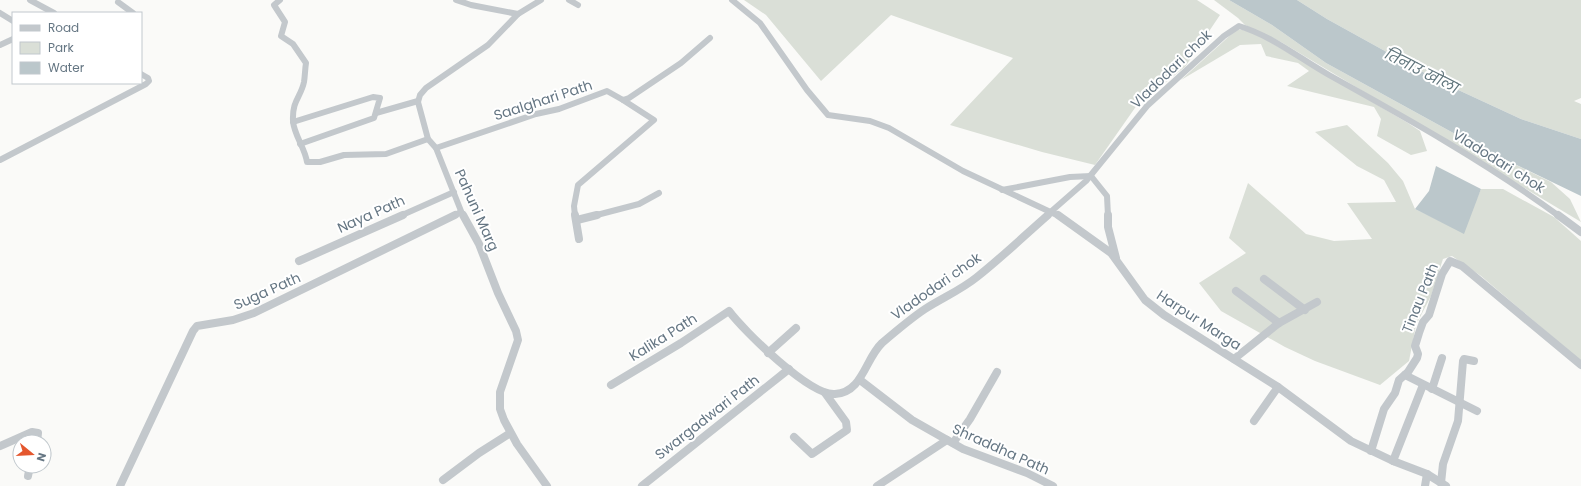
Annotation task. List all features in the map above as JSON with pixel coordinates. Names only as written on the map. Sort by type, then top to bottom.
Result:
[{"type":"street","points":[[30,0],[52,12]]},
{"type":"street","points":[[280,0],[274,6],[285,22],[282,29],[282,36],[284,40],[293,44],[306,63],[304,83],[294,103],[293,122],[300,144],[306,154],[307,162],[314,163],[344,156],[386,154],[428,139]]},
{"type":"street","points":[[456,0],[469,6],[505,9],[518,14]]},
{"type":"street","points":[[376,113],[418,100],[426,88],[498,35],[511,24],[518,14],[541,0]]},
{"type":"street","points":[[570,0],[578,4]]},
{"type":"street","name":"Harpur Marga","points":[[732,0],[760,23],[807,90],[828,115],[878,123],[1002,190],[1052,211],[1111,253],[1145,300],[1164,315],[1278,387],[1351,441],[1393,461],[1427,474],[1444,485]]},
{"type":"street","points":[[118,2],[131,12]]},
{"type":"street","points":[[0,13],[12,20]]},
{"type":"street","name":"Vladodari chok","points":[[826,393],[835,394],[847,390],[860,380],[877,348],[898,328],[925,309],[956,292],[978,277],[1091,176],[1147,106],[1224,36],[1239,26],[1271,39],[1381,104],[1546,206],[1581,232]]},
{"type":"street","points":[[623,100],[674,70],[693,55],[710,38]]},
{"type":"street","points":[[0,45],[12,39]]},
{"type":"street","points":[[0,160],[146,84],[149,81],[148,78],[142,75]]},
{"type":"street","name":"Saalghari Path","points":[[436,148],[536,114],[559,109],[607,91],[654,120],[578,185],[574,206],[577,220]]},
{"type":"street","points":[[293,122],[373,97],[380,98],[374,118],[367,119],[300,144]]},
{"type":"street","name":"Pahuni Marg","points":[[418,100],[428,139],[436,148],[461,212],[479,244],[498,293],[516,332],[518,340],[499,399],[509,434],[547,486]]},
{"type":"street","points":[[1002,190],[1070,177],[1091,176],[1108,196],[1108,227],[1117,262]]},
{"type":"street","name":"Naya Path","points":[[299,262],[454,192]]},
{"type":"street","points":[[579,238],[577,220],[639,204],[659,193]]},
{"type":"street","name":"Suga Path","points":[[120,486],[156,407],[193,331],[197,326],[233,320],[254,313],[461,212]]},
{"type":"street","name":"Tinau Path","points":[[1371,451],[1384,409],[1394,393],[1399,380],[1405,375],[1417,358],[1418,354],[1415,346],[1423,322],[1428,315],[1444,269],[1450,261],[1462,266],[1581,365]]},
{"type":"street","points":[[1264,279],[1305,310]]},
{"type":"street","points":[[1236,291],[1279,323]]},
{"type":"street","points":[[1234,359],[1279,323],[1317,302]]},
{"type":"street","name":"Kalika Path","points":[[611,385],[681,343],[729,311],[741,327],[768,353]]},
{"type":"street","points":[[794,437],[809,453],[812,454],[845,433],[848,425],[826,393],[789,369],[768,353],[796,328]]},
{"type":"street","points":[[1432,390],[1442,358]]},
{"type":"street","points":[[1444,485],[1443,464],[1458,421],[1463,360],[1468,359],[1474,361]]},
{"type":"street","name":"Swargadwari Path","points":[[642,486],[685,450],[789,369]]},
{"type":"street","points":[[877,486],[950,441],[970,419],[997,372]]},
{"type":"street","points":[[1405,375],[1432,390],[1477,411]]},
{"type":"street","name":"Shraddha Path","points":[[860,380],[912,420],[963,449],[1027,473],[1053,486]]},
{"type":"street","points":[[1393,461],[1423,385]]},
{"type":"street","points":[[1254,421],[1278,387]]},
{"type":"street","points":[[27,434],[32,432],[38,434]]},
{"type":"street","points":[[444,480],[479,453],[509,434]]},
{"type":"street","points":[[0,446],[12,441]]},
{"type":"street","points":[[1425,486],[1427,474]]},
{"type":"green space","points":[[744,0],[1197,0],[1220,15],[1185,67],[1137,105],[1095,165],[1042,152],[950,125],[1013,58],[891,15],[821,81],[766,15]]},
{"type":"green space","points":[[1214,0],[1229,0],[1272,25],[1326,63],[1477,146],[1551,182],[1570,199],[1581,222],[1281,42],[1245,25]]},
{"type":"green space","points":[[1297,0],[1581,0],[1581,98],[1574,101],[1581,104],[1581,139],[1521,119],[1441,82],[1327,19]]},
{"type":"green space","points":[[1237,29],[1248,31],[1260,36],[1408,123],[1420,131],[1427,151],[1411,155],[1377,136],[1381,119],[1374,107],[1287,86],[1309,71],[1298,63],[1266,56],[1261,44],[1240,45],[1181,80]]},
{"type":"green space","points":[[1347,125],[1388,163],[1403,181],[1415,209],[1462,232],[1481,189],[1503,189],[1554,217],[1581,241],[1581,361],[1481,276],[1452,256],[1443,259],[1431,296],[1416,325],[1409,361],[1380,385],[1315,361],[1285,347],[1221,311],[1199,283],[1246,253],[1229,238],[1248,183],[1306,234],[1334,241],[1372,239],[1347,203],[1396,202],[1384,180],[1357,166],[1315,132]]},
{"type":"water","points":[[1229,0],[1297,0],[1327,19],[1441,82],[1521,119],[1581,139],[1581,196],[1477,146],[1326,63],[1272,25]]},
{"type":"water","points":[[1436,166],[1481,189],[1464,234],[1415,209],[1429,191]]},
{"type":"water label","name":"तिनाउ खोला","points":[[1422,71]]}]
